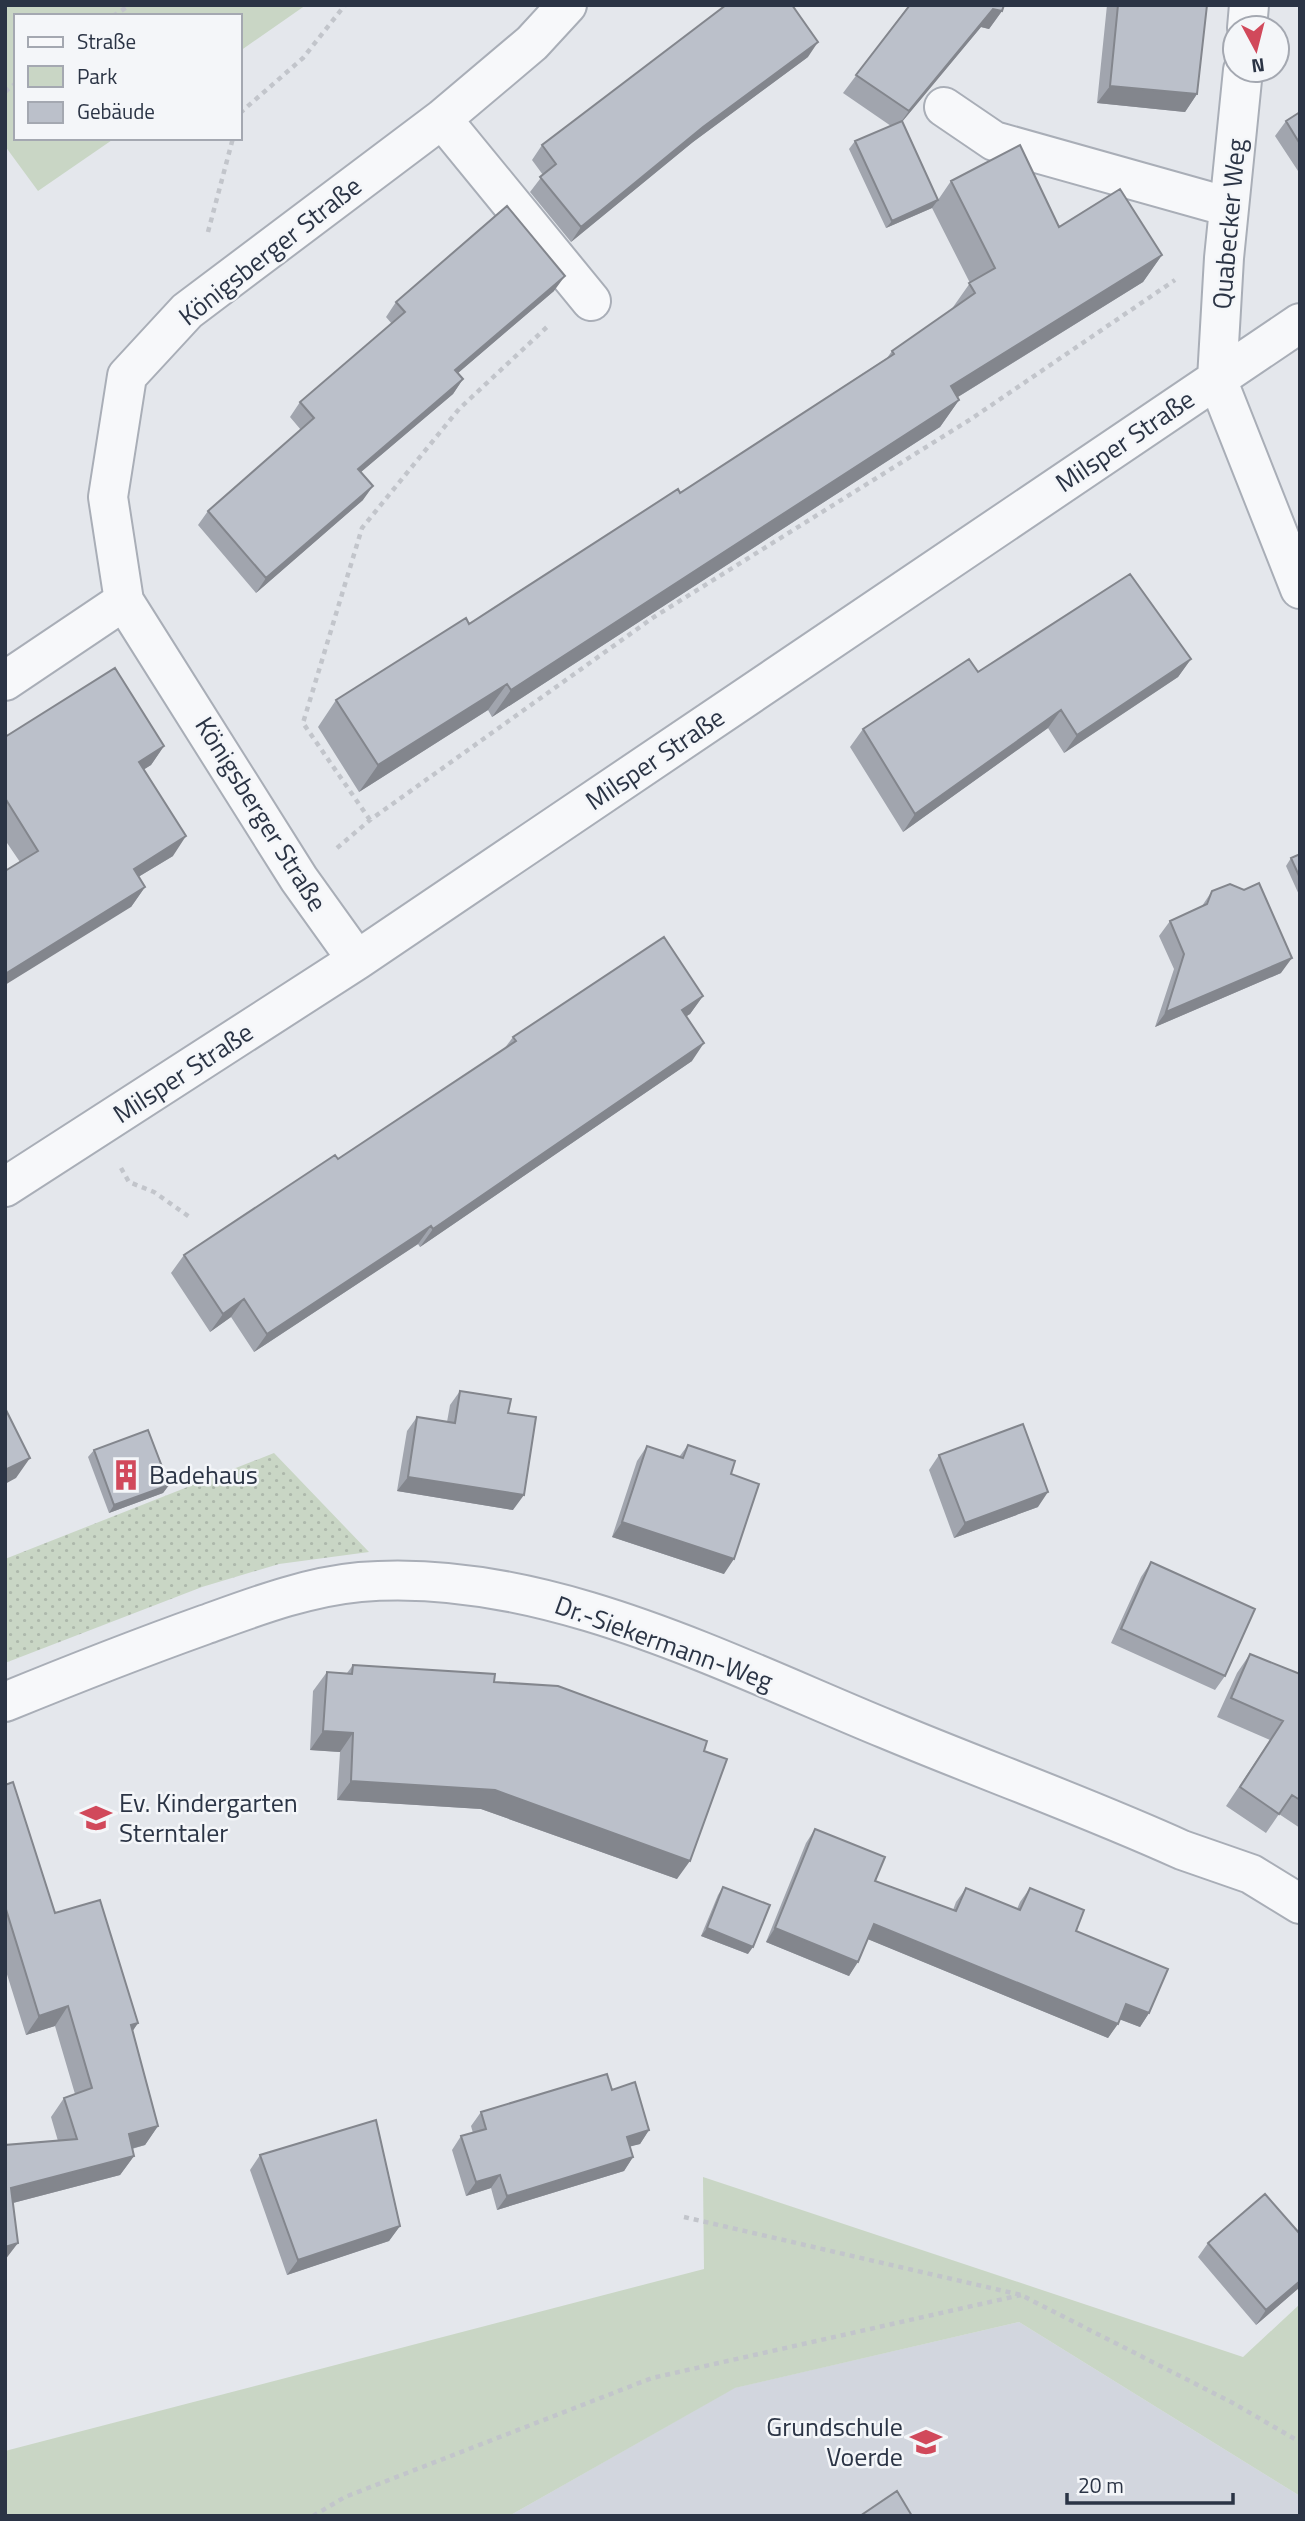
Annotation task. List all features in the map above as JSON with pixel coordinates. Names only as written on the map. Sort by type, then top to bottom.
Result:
[{"type":"street","name":"Königsberger Straße","points":[[358,960],[299,879],[124,601],[108,497],[127,376],[187,311],[442,119],[531,43],[567,5]]},
{"type":"street","name":"Quabecker Weg","points":[[1217,379],[1224,258],[1242,84]]},
{"type":"street","points":[[944,107],[994,141],[1229,207]]},
{"type":"street","points":[[442,119],[587,296]]},
{"type":"street","name":"Milsper Straße","points":[[5,1187],[358,960],[1300,323]]},
{"type":"street","points":[[1217,379],[1300,589]]},
{"type":"street","points":[[5,681],[124,601]]},
{"type":"street","name":"Dr.-Siekermann-Weg","points":[[5,1702],[98,1663],[276,1599],[358,1582],[424,1581],[489,1587],[550,1601],[648,1633],[1182,1850],[1251,1874],[1300,1904]]},
{"type":"path","points":[[242,111],[303,58],[345,5]]},
{"type":"path","points":[[187,311],[232,140]]},
{"type":"path","points":[[299,879],[370,820],[654,617],[971,419],[1166,284],[1224,258]]},
{"type":"path","points":[[370,820],[303,723],[362,528],[459,409],[587,296]]},
{"type":"path","points":[[129,1182],[154,1192],[191,1218]]},
{"type":"path","points":[[684,2217],[1021,2295],[1233,2403],[1300,2442]]},
{"type":"path","points":[[313,2516],[345,2497],[652,2378],[1021,2295]]},
{"type":"shaded area","name":"Grundschule Voerde","points":[[1019,2322],[1300,2496],[1300,2516],[509,2516],[734,2388]]},
{"type":"green space","points":[[5,5],[306,5],[242,50],[242,14],[14,14],[14,140],[112,140],[38,191],[5,146]]},
{"type":"green space","points":[[274,1453],[369,1552],[279,1564],[202,1587],[5,1663],[5,1559]]},
{"type":"green space","points":[[703,2177],[1243,2357],[1300,2304],[1300,2496],[1019,2322],[735,2388],[509,2516],[5,2516],[5,2451],[704,2269]]},
{"type":"building","points":[[726,5],[792,5],[818,42],[703,127],[581,227],[540,177],[556,164],[542,145]]},
{"type":"building","points":[[910,5],[1004,5],[1002,11],[993,9],[909,111],[856,75]]},
{"type":"building","points":[[1118,5],[1207,5],[1197,94],[1110,86]]},
{"type":"building","points":[[1300,112],[1300,144],[1286,121]]},
{"type":"building","points":[[902,121],[938,200],[892,221],[855,141]]},
{"type":"building","points":[[1020,145],[1059,227],[1120,189],[1162,255],[951,386],[959,400],[511,690],[507,684],[378,765],[336,700],[466,618],[469,624],[678,489],[680,493],[894,354],[892,351],[975,293],[969,283],[995,268],[951,181]]},
{"type":"building","points":[[507,206],[565,276],[455,370],[463,379],[358,469],[373,486],[266,578],[208,511],[314,418],[300,402],[405,312],[396,302]]},
{"type":"building","points":[[1130,574],[1191,659],[1077,735],[1061,710],[915,814],[863,729],[969,659],[978,672]]},
{"type":"building","points":[[115,668],[164,746],[139,762],[186,836],[134,869],[145,887],[5,974],[5,871],[38,851],[5,798],[5,737]]},
{"type":"building","points":[[1300,854],[1300,878],[1291,858]]},
{"type":"building","points":[[1259,883],[1292,958],[1166,1012],[1184,954],[1170,921],[1207,904],[1212,891],[1230,884],[1244,890]]},
{"type":"building","points":[[664,937],[703,996],[682,1010],[704,1043],[433,1229],[431,1226],[267,1334],[244,1299],[223,1314],[184,1255],[335,1155],[338,1159],[516,1041],[513,1037]]},
{"type":"building","points":[[460,1391],[511,1399],[508,1413],[536,1417],[524,1495],[408,1477],[417,1417],[455,1423]]},
{"type":"building","points":[[5,1408],[30,1458],[5,1470]]},
{"type":"building","points":[[1023,1424],[1048,1492],[965,1523],[939,1455]]},
{"type":"building","name":"Badehaus","points":[[148,1430],[169,1485],[114,1505],[94,1450]]},
{"type":"building","points":[[688,1445],[735,1461],[731,1474],[759,1484],[734,1559],[622,1522],[647,1446],[683,1458]]},
{"type":"building","points":[[1151,1562],[1255,1609],[1225,1676],[1121,1629]]},
{"type":"building","points":[[1250,1654],[1300,1674],[1300,1800],[1292,1795],[1279,1814],[1240,1787],[1283,1721],[1231,1698]]},
{"type":"building","points":[[353,1665],[495,1674],[494,1682],[558,1686],[707,1741],[704,1751],[727,1759],[690,1861],[495,1790],[351,1781],[353,1733],[323,1731],[327,1672],[352,1674]]},
{"type":"building","points":[[13,1782],[55,1913],[100,1900],[138,2023],[131,2025],[158,2126],[129,2134],[134,2156],[11,2188],[18,2243],[5,2247],[5,2145],[77,2139],[64,2098],[92,2088],[68,2006],[39,2016],[5,1906],[5,1785]]},
{"type":"building","points":[[815,1829],[885,1857],[875,1881],[956,1911],[966,1888],[1020,1910],[1030,1888],[1084,1910],[1076,1931],[1168,1969],[1149,2013],[1126,2004],[1118,2024],[874,1924],[858,1962],[775,1928]]},
{"type":"building","points":[[723,1887],[770,1905],[753,1947],[707,1928]]},
{"type":"building","points":[[607,2074],[612,2090],[635,2082],[649,2130],[627,2137],[633,2157],[507,2196],[500,2175],[476,2182],[461,2136],[486,2129],[481,2112]]},
{"type":"building","points":[[376,2120],[400,2226],[298,2260],[260,2155]]},
{"type":"building","points":[[1265,2194],[1300,2234],[1300,2281],[1266,2310],[1208,2243]]},
{"type":"building","points":[[897,2491],[912,2516],[860,2516]]},
{"type":"place","name":"Badehaus","points":[[126,1475]]},
{"type":"place","name":"Ev. Kindergarten Sterntaler","points":[[96,1818]]},
{"type":"place","name":"Grundschule Voerde","points":[[926,2442]]}]
